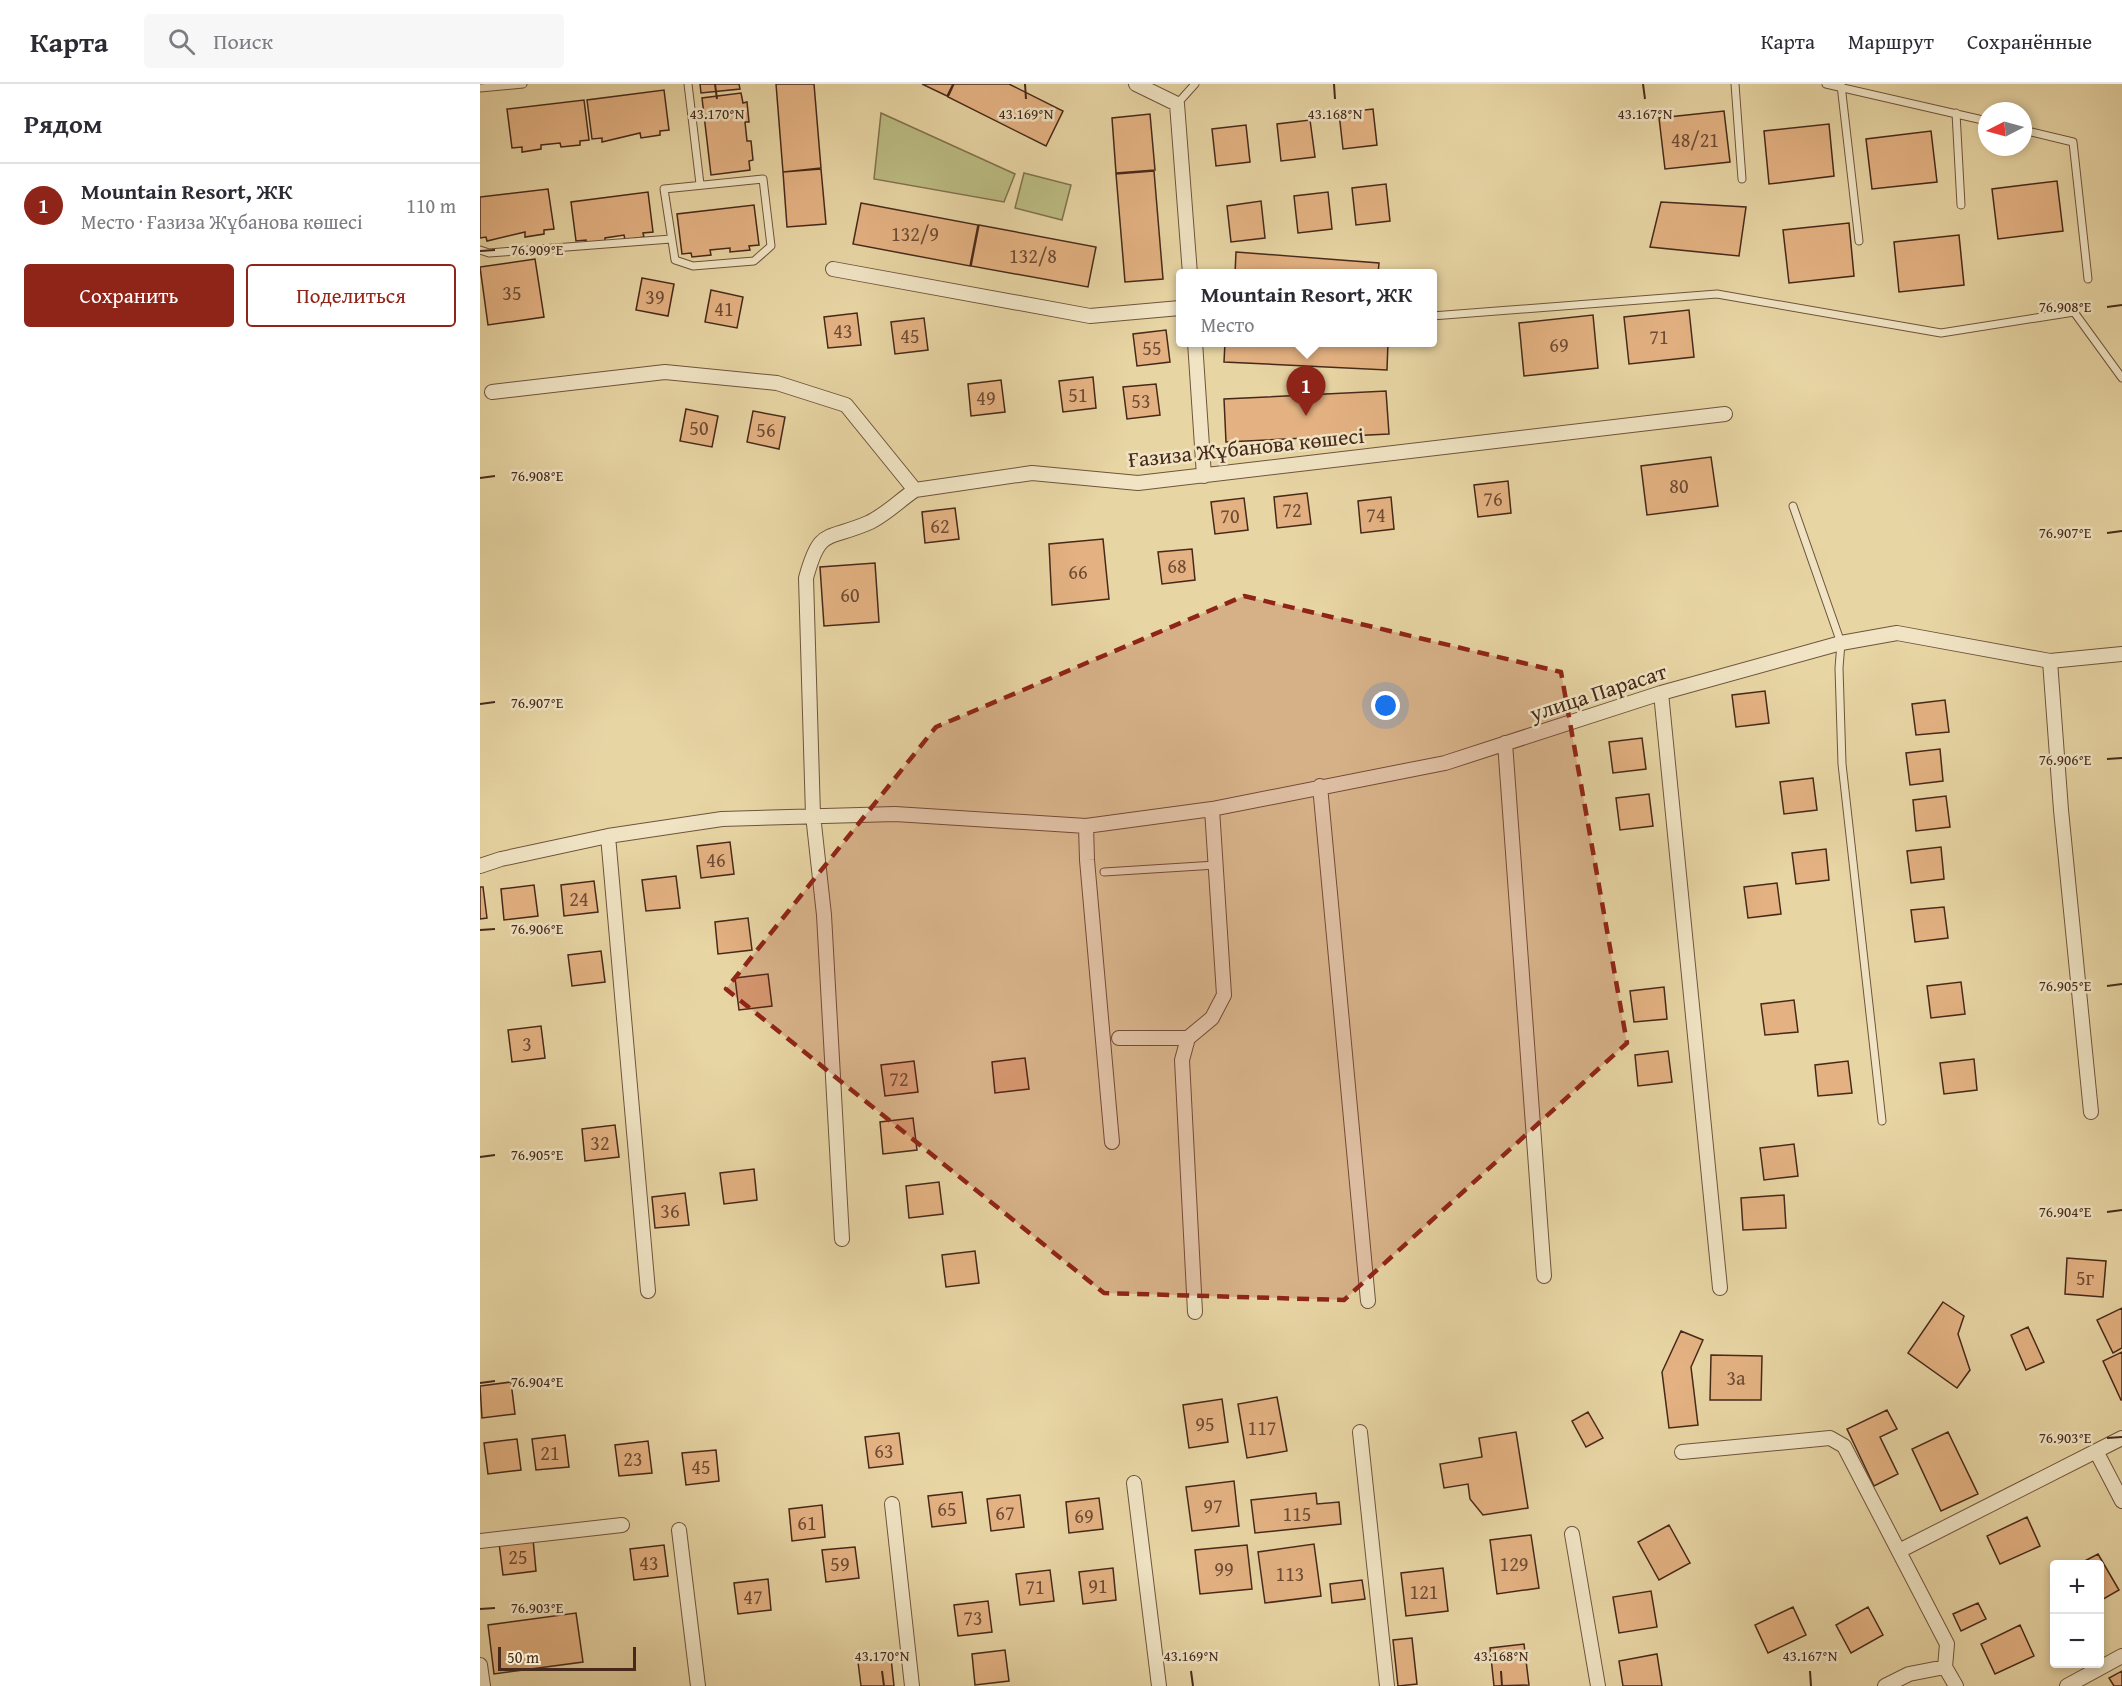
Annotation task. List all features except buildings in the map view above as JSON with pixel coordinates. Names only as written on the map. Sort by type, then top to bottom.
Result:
[{"type":"street","points":[[1136,84],[1177,104],[1190,269]]},
{"type":"street","points":[[833,269],[1090,316],[1176,308]]},
{"type":"street","points":[[1195,347],[1204,476]]},
{"type":"street","points":[[492,392],[665,372],[777,383],[846,405],[915,490],[869,522],[832,534],[814,548],[806,578],[813,815],[824,915],[842,1239]]},
{"type":"street","name":"Ғазиза Жұбанова көшесі","points":[[915,490],[1032,473],[1138,483],[1725,414]]},
{"type":"street","name":"улица Парасат","points":[[480,866],[501,859],[608,836],[722,819],[895,814],[1086,826],[1212,809],[1445,763],[1661,693],[1840,643],[1897,633],[2050,661],[2122,654]]},
{"type":"street","points":[[2050,661],[2061,810],[2091,1112]]},
{"type":"street","points":[[1661,693],[1720,1288]]},
{"type":"street","points":[[1504,743],[1544,1276]]},
{"type":"street","points":[[1320,786],[1368,1301]]},
{"type":"street","points":[[1195,1312],[1182,1060],[1188,1038],[1212,1018],[1224,995],[1212,809]]},
{"type":"street","points":[[1086,826],[1112,1142]]},
{"type":"street","points":[[608,836],[648,1291]]},
{"type":"street","points":[[1119,1038],[1188,1038]]},
{"type":"street","points":[[1360,1432],[1387,1686]]},
{"type":"street","points":[[1682,1452],[1830,1438],[1844,1446],[1947,1644],[1945,1666],[1956,1686]]},
{"type":"street","points":[[1899,1551],[2122,1438]]},
{"type":"street","points":[[2096,1452],[2122,1502]]},
{"type":"street","points":[[1134,1483],[1159,1686]]},
{"type":"street","points":[[892,1504],[912,1686]]},
{"type":"street","points":[[480,1541],[622,1526]]},
{"type":"street","points":[[679,1530],[698,1686]]},
{"type":"street","points":[[1572,1534],[1598,1686]]},
{"type":"street","points":[[2067,1686],[2122,1656]]},
{"type":"street","points":[[480,1665],[483,1686]]},
{"type":"street","points":[[1885,1686],[1909,1674],[1945,1666]]},
{"type":"lane","points":[[480,88],[523,84]]},
{"type":"lane","points":[[688,84],[700,184]]},
{"type":"lane","points":[[1177,104],[1195,84]]},
{"type":"lane","points":[[1735,84],[1742,179]]},
{"type":"lane","points":[[1826,84],[1841,85],[1978,119]]},
{"type":"lane","points":[[1841,85],[1859,241]]},
{"type":"lane","points":[[1956,113],[1961,205]]},
{"type":"lane","points":[[2032,132],[2073,142],[2088,279]]},
{"type":"lane","points":[[763,179],[771,246],[754,261],[693,266],[675,260],[664,189],[700,184],[763,179]]},
{"type":"lane","points":[[480,250],[489,252],[671,239]]},
{"type":"lane","points":[[1437,316],[1717,294],[1941,333],[2073,312],[2122,378]]},
{"type":"lane","points":[[1793,506],[1840,643],[1842,764],[1882,1121]]},
{"type":"lane","points":[[1104,872],[1215,865]]},
{"type":"highlighted area","points":[[1244,596],[1561,672],[1627,1043],[1344,1300],[1104,1293],[726,989],[936,727]]},
{"type":"green space","points":[[881,113],[1015,174],[1004,202],[874,179]]},
{"type":"green space","points":[[1024,173],[1071,185],[1062,220],[1015,208]]},
{"type":"place","name":"Mountain Resort, ЖК","points":[[1306,416]]}]
